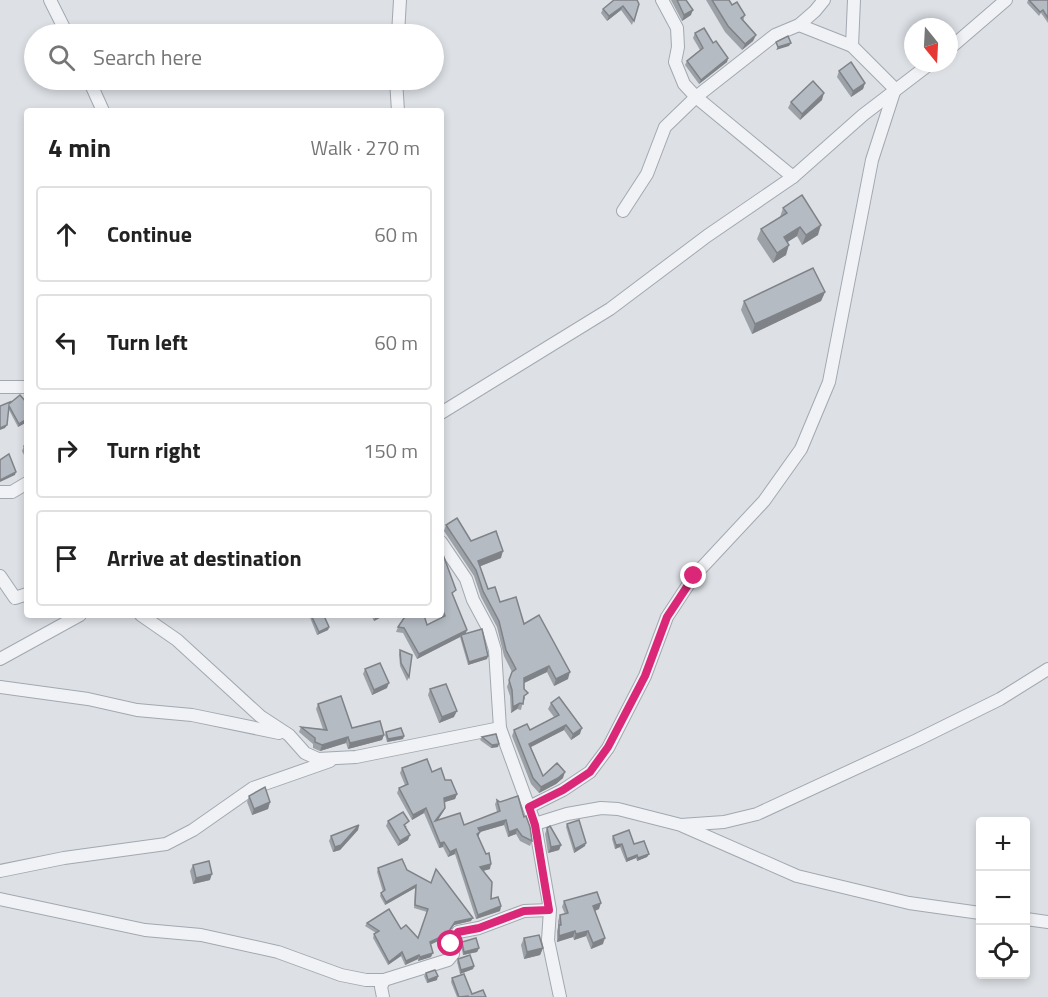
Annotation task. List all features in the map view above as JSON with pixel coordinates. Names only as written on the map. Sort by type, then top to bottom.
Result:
[{"type":"street","points":[[50,0],[62,24]]},
{"type":"street","points":[[399,24],[400,0]]},
{"type":"street","points":[[662,0],[677,28],[678,47],[675,62],[684,84],[696,97],[794,177]]},
{"type":"street","points":[[623,211],[647,174],[665,127],[696,97],[775,35],[799,26],[824,0]]},
{"type":"street","points":[[852,46],[854,0]]},
{"type":"street","points":[[958,41],[1006,0]]},
{"type":"street","points":[[799,26],[852,46],[896,89]]},
{"type":"street","points":[[444,410],[610,309],[707,236],[794,177],[919,72]]},
{"type":"street","points":[[529,807],[563,790],[590,772],[608,747],[645,676],[667,617],[694,576],[764,501],[801,449],[829,382],[872,160],[896,89]]},
{"type":"street","points":[[94,90],[102,108]]},
{"type":"street","points":[[397,90],[398,108]]},
{"type":"street","points":[[0,387],[24,387]]},
{"type":"street","points":[[0,492],[12,492],[24,485]]},
{"type":"street","points":[[444,546],[466,579],[495,650],[500,728],[535,825],[549,910],[548,940],[560,997]]},
{"type":"street","points":[[0,576],[15,598],[24,595]]},
{"type":"street","points":[[0,659],[75,618]]},
{"type":"street","points":[[145,618],[177,640],[260,716],[289,735],[305,753],[318,759],[356,757],[500,728]]},
{"type":"street","points":[[681,825],[724,822],[757,814],[1000,699],[1048,669]]},
{"type":"street","points":[[0,687],[88,699],[137,710],[192,715],[289,735]]},
{"type":"street","points":[[0,871],[64,858],[166,844],[192,830],[253,788],[342,757]]},
{"type":"street","points":[[535,825],[567,814],[601,808],[618,809],[681,825],[797,876],[909,903],[976,912]]},
{"type":"street","points":[[0,899],[146,930],[201,935],[278,952],[341,975],[366,980],[384,980],[448,960],[453,954],[451,944],[458,932],[479,928],[524,911],[549,910]]},
{"type":"street","points":[[1030,920],[1048,922]]},
{"type":"street","points":[[383,997],[381,987],[384,980]]},
{"type":"building","points":[[614,0],[637,0],[639,4],[634,21],[623,6],[609,16],[603,9]]},
{"type":"building","points":[[677,0],[686,0],[693,10],[684,15]]},
{"type":"building","points":[[712,0],[729,0],[732,5],[737,2],[745,15],[741,18],[756,35],[745,44],[728,26]]},
{"type":"building","points":[[1029,0],[1048,0],[1048,18],[1043,10],[1040,12]]},
{"type":"building","points":[[704,28],[713,43],[716,41],[728,58],[701,80],[687,61],[703,48],[695,33]]},
{"type":"building","points":[[788,36],[791,43],[778,47],[776,42]]},
{"type":"building","points":[[851,62],[865,83],[853,91],[839,71]]},
{"type":"building","points":[[813,81],[824,93],[802,114],[791,102]]},
{"type":"building","points":[[802,195],[821,225],[806,235],[800,227],[784,237],[789,245],[777,253],[761,229],[787,213],[783,208]]},
{"type":"building","points":[[813,268],[825,292],[755,324],[744,301]]},
{"type":"building","points":[[20,395],[24,400],[24,421],[19,424],[9,406],[7,425],[0,428],[0,406],[10,402],[9,404]]},
{"type":"building","points":[[9,454],[16,472],[0,480],[0,460]]},
{"type":"building","points":[[457,518],[471,541],[496,531],[503,551],[478,561],[488,589],[495,587],[500,602],[516,597],[524,624],[539,615],[570,672],[556,679],[549,666],[524,678],[524,689],[528,693],[524,696],[523,704],[520,703],[513,707],[509,680],[516,669],[506,650],[499,621],[483,591],[476,570],[446,525]]},
{"type":"building","points":[[444,557],[456,590],[452,593],[467,630],[419,654],[404,628],[398,627],[404,618],[425,618],[427,625],[445,616]]},
{"type":"building","points":[[312,618],[325,618],[329,627],[319,632]]},
{"type":"building","points":[[482,629],[488,656],[469,662],[461,635]]},
{"type":"building","points":[[400,650],[412,655],[409,677],[401,663]]},
{"type":"building","points":[[380,663],[389,683],[374,690],[365,669]]},
{"type":"building","points":[[446,684],[457,711],[442,717],[430,689]]},
{"type":"building","points":[[341,696],[352,728],[380,721],[384,735],[350,743],[348,737],[322,745],[315,742],[315,738],[301,727],[327,730],[318,704]]},
{"type":"building","points":[[559,697],[582,728],[573,734],[566,725],[529,744],[543,776],[557,763],[565,772],[541,787],[533,778],[514,730],[527,724],[530,730],[559,715],[551,703]]},
{"type":"building","points":[[401,728],[404,736],[388,739],[386,732]]},
{"type":"building","points":[[496,734],[499,744],[492,745],[482,737]]},
{"type":"building","points":[[427,759],[432,772],[441,768],[445,780],[451,780],[457,794],[444,798],[445,808],[435,821],[460,813],[464,825],[500,811],[497,800],[500,802],[518,796],[524,817],[526,816],[530,827],[532,841],[522,836],[517,829],[509,832],[506,820],[478,828],[480,832],[477,834],[486,854],[489,853],[491,864],[480,867],[492,882],[491,899],[498,897],[501,906],[478,915],[456,849],[450,852],[444,842],[440,843],[426,808],[413,815],[399,788],[408,784],[402,768]]},
{"type":"building","points":[[265,787],[270,802],[254,809],[249,796]]},
{"type":"building","points":[[403,812],[409,821],[404,825],[410,835],[400,841],[388,821]]},
{"type":"building","points":[[579,820],[586,843],[575,849],[567,824]]},
{"type":"building","points":[[359,825],[341,845],[335,847],[331,836]]},
{"type":"building","points":[[550,826],[561,845],[551,847],[547,828]]},
{"type":"building","points":[[629,830],[634,844],[644,841],[649,854],[627,859],[622,844],[616,845],[613,836]]},
{"type":"building","points":[[402,859],[407,870],[431,883],[436,869],[473,918],[455,922],[447,934],[430,942],[433,953],[420,957],[419,955],[406,961],[402,952],[389,962],[374,934],[379,931],[367,923],[389,909],[401,929],[406,925],[418,938],[428,909],[415,905],[416,885],[386,902],[381,893],[385,890],[378,868]]},
{"type":"building","points":[[209,861],[212,874],[196,878],[193,865]]},
{"type":"building","points":[[597,892],[601,903],[593,906],[605,938],[593,943],[588,931],[576,934],[575,931],[559,936],[560,915],[568,913],[564,901]]},
{"type":"building","points":[[539,935],[543,948],[527,952],[524,938]]},
{"type":"building","points":[[476,938],[479,948],[464,952],[462,942]]},
{"type":"building","points":[[470,955],[474,966],[461,970],[458,959]]},
{"type":"building","points":[[435,970],[438,976],[428,980],[426,973]]},
{"type":"building","points":[[464,974],[472,994],[483,990],[486,997],[459,997],[452,978]]},
{"type":"route","points":[[451,944],[458,932],[479,928],[524,911],[549,910],[535,825],[529,807],[563,790],[590,772],[608,747],[645,676],[667,617],[694,576]]}]
